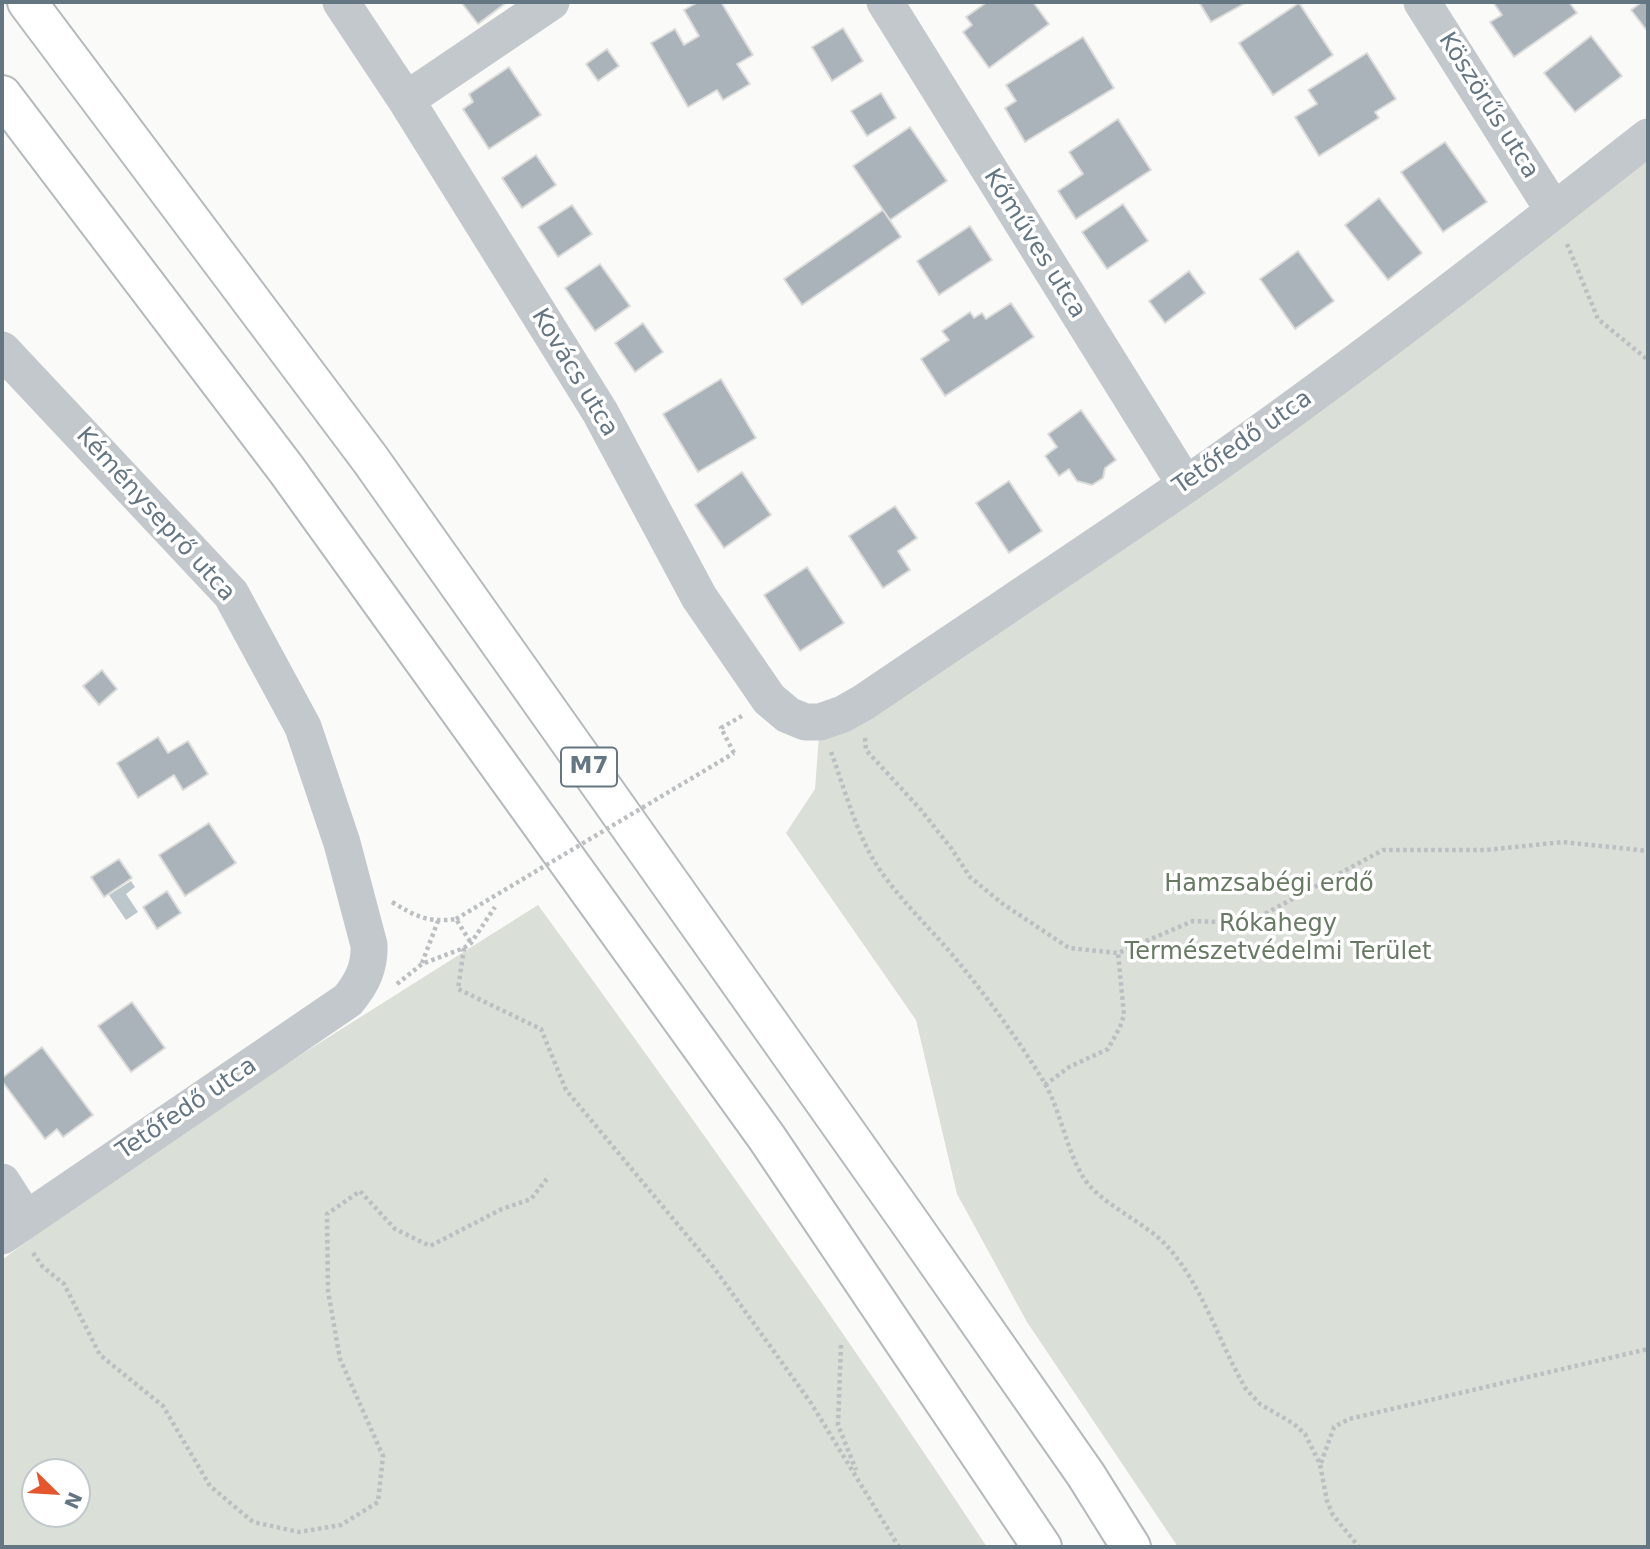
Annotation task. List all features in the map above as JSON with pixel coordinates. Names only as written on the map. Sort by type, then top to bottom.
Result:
[{"type":"highway","name":"M7","points":[[27,2],[378,470],[906,1217],[1086,1475],[1131,1547]]},
{"type":"highway","points":[[2,95],[300,487],[759,1126],[1042,1547]]},
{"type":"street","name":"Kovács utca","points":[[341,2],[600,412],[699,597],[769,699],[788,715],[805,722],[820,723]]},
{"type":"street","points":[[405,100],[551,2]]},
{"type":"street","name":"Kőműves utca","points":[[884,2],[1185,484]]},
{"type":"street","name":"Köszörűs utca","points":[[1422,2],[1554,211]]},
{"type":"street","name":"Tetőfedő utca","points":[[820,723],[864,702],[1308,398],[1648,137]]},
{"type":"street","name":"Kéményseprő utca","points":[[2,350],[231,594],[303,727],[342,843],[369,945],[365,974]]},
{"type":"street","name":"Tetőfedő utca","points":[[14,1227],[348,1000],[365,974]]},
{"type":"street","points":[[2,1182],[14,1227]]},
{"type":"path","points":[[1554,211],[1598,319],[1648,360]]},
{"type":"path","points":[[471,943],[456,919],[734,753],[721,729],[769,699]]},
{"type":"path","points":[[864,702],[866,750],[921,810],[970,877],[1003,904],[1069,948],[1118,953],[1193,921],[1248,923],[1383,850],[1486,850],[1563,842],[1648,851]]},
{"type":"path","points":[[820,723],[862,834],[882,873],[995,1010],[1045,1085],[1082,1176],[1096,1192],[1149,1229],[1167,1246],[1183,1267],[1246,1389],[1260,1404],[1306,1434],[1320,1464],[1327,1501],[1333,1515],[1359,1547]]},
{"type":"path","points":[[365,974],[394,986],[422,964],[471,943],[495,907]]},
{"type":"path","points":[[422,964],[438,921]]},
{"type":"path","points":[[464,948],[458,989],[541,1028],[566,1090],[713,1268],[811,1403],[899,1547]]},
{"type":"path","points":[[1045,1085],[1069,1067],[1108,1049],[1124,1015],[1118,953]]},
{"type":"path","points":[[14,1227],[43,1267],[64,1284],[100,1355],[163,1406],[210,1486],[253,1522],[299,1532],[341,1525],[378,1502],[383,1456],[340,1359],[328,1291],[327,1214],[360,1191],[395,1229],[430,1246],[502,1209],[531,1199],[549,1176]]},
{"type":"path","points":[[841,1345],[838,1425],[862,1484]]},
{"type":"path","points":[[1320,1464],[1334,1426],[1349,1419],[1648,1349]]},
{"type":"green space","name":"Rókahegy Természetvédelmi Terület","points":[[1648,137],[1648,1547],[1178,1547],[1027,1322],[957,1194],[916,1020],[786,833],[815,789],[820,722]]},
{"type":"green space","points":[[538,905],[766,1223],[987,1547],[2,1547],[2,1260],[134,1160]]},
{"type":"shaded area","points":[[131,881],[135,887],[126,894],[138,912],[126,920],[109,895]]},
{"type":"building","points":[[461,2],[507,2],[478,24]]},
{"type":"building","points":[[698,2],[721,2],[753,55],[737,64],[750,84],[723,100],[717,90],[688,107],[651,43],[675,29],[684,45],[699,36],[684,10]]},
{"type":"building","points":[[987,2],[1033,2],[1049,24],[989,68],[963,32],[972,25],[966,17]]},
{"type":"building","points":[[1199,2],[1247,2],[1211,22]]},
{"type":"building","points":[[1493,2],[1569,2],[1577,13],[1514,57],[1490,22],[1502,15]]},
{"type":"building","points":[[1642,2],[1648,2],[1648,32],[1631,10]]},
{"type":"building","points":[[1299,3],[1333,55],[1273,95],[1239,43]]},
{"type":"building","points":[[843,28],[863,61],[832,81],[812,47]]},
{"type":"building","points":[[1591,36],[1622,76],[1575,112],[1544,73]]},
{"type":"building","points":[[1083,37],[1114,88],[1025,142],[1005,108],[1016,101],[1006,85]]},
{"type":"building","points":[[607,49],[619,66],[598,81],[586,64]]},
{"type":"building","points":[[1367,53],[1396,99],[1375,112],[1379,118],[1319,156],[1295,117],[1317,104],[1308,90]]},
{"type":"building","points":[[509,67],[541,115],[489,149],[463,109],[473,102],[469,94]]},
{"type":"building","points":[[881,93],[896,118],[867,136],[851,111]]},
{"type":"building","points":[[1118,119],[1151,170],[1076,219],[1058,191],[1083,174],[1069,152]]},
{"type":"building","points":[[910,127],[947,181],[890,220],[853,166]]},
{"type":"building","points":[[1445,142],[1487,202],[1443,232],[1401,172]]},
{"type":"building","points":[[536,155],[556,185],[522,208],[502,178]]},
{"type":"building","points":[[1379,198],[1422,253],[1388,280],[1345,225]]},
{"type":"building","points":[[1123,204],[1148,241],[1107,269],[1082,232]]},
{"type":"building","points":[[572,205],[592,234],[558,257],[538,227]]},
{"type":"building","points":[[883,210],[901,237],[802,305],[784,279]]},
{"type":"building","points":[[970,226],[992,260],[939,295],[917,261]]},
{"type":"building","points":[[1298,251],[1334,301],[1295,329],[1260,279]]},
{"type":"building","points":[[600,264],[630,306],[595,331],[565,288]]},
{"type":"building","points":[[1189,271],[1205,293],[1165,323],[1149,301]]},
{"type":"building","points":[[1011,303],[1034,337],[945,396],[921,359],[949,340],[942,331],[970,312],[974,318],[982,313],[986,319]]},
{"type":"building","points":[[643,323],[663,352],[635,372],[615,343]]},
{"type":"building","points":[[721,379],[756,438],[698,472],[663,414]]},
{"type":"building","points":[[1081,410],[1116,460],[1105,468],[1103,478],[1092,485],[1077,481],[1069,469],[1059,476],[1045,456],[1057,447],[1048,434]]},
{"type":"building","points":[[742,472],[771,515],[724,548],[695,505]]},
{"type":"building","points":[[1009,481],[1042,531],[1009,553],[976,503]]},
{"type":"building","points":[[895,506],[917,538],[898,551],[910,570],[883,588],[849,536]]},
{"type":"building","points":[[807,567],[844,623],[800,651],[764,595]]},
{"type":"building","points":[[102,670],[117,689],[99,705],[83,686]]},
{"type":"building","points":[[158,737],[168,753],[188,741],[208,774],[183,790],[174,775],[138,798],[117,763]]},
{"type":"building","points":[[209,823],[236,863],[185,896],[159,855]]},
{"type":"building","points":[[119,859],[132,878],[104,897],[91,877]]},
{"type":"building","points":[[167,891],[181,913],[157,929],[143,907]]},
{"type":"building","points":[[132,1002],[165,1048],[131,1072],[98,1026]]},
{"type":"building","points":[[42,1047],[93,1115],[63,1137],[57,1129],[45,1139],[2,1081],[2,1078]]},
{"type":"park label","name":"Hamzsabégi erdő","points":[[1269,885]]}]
